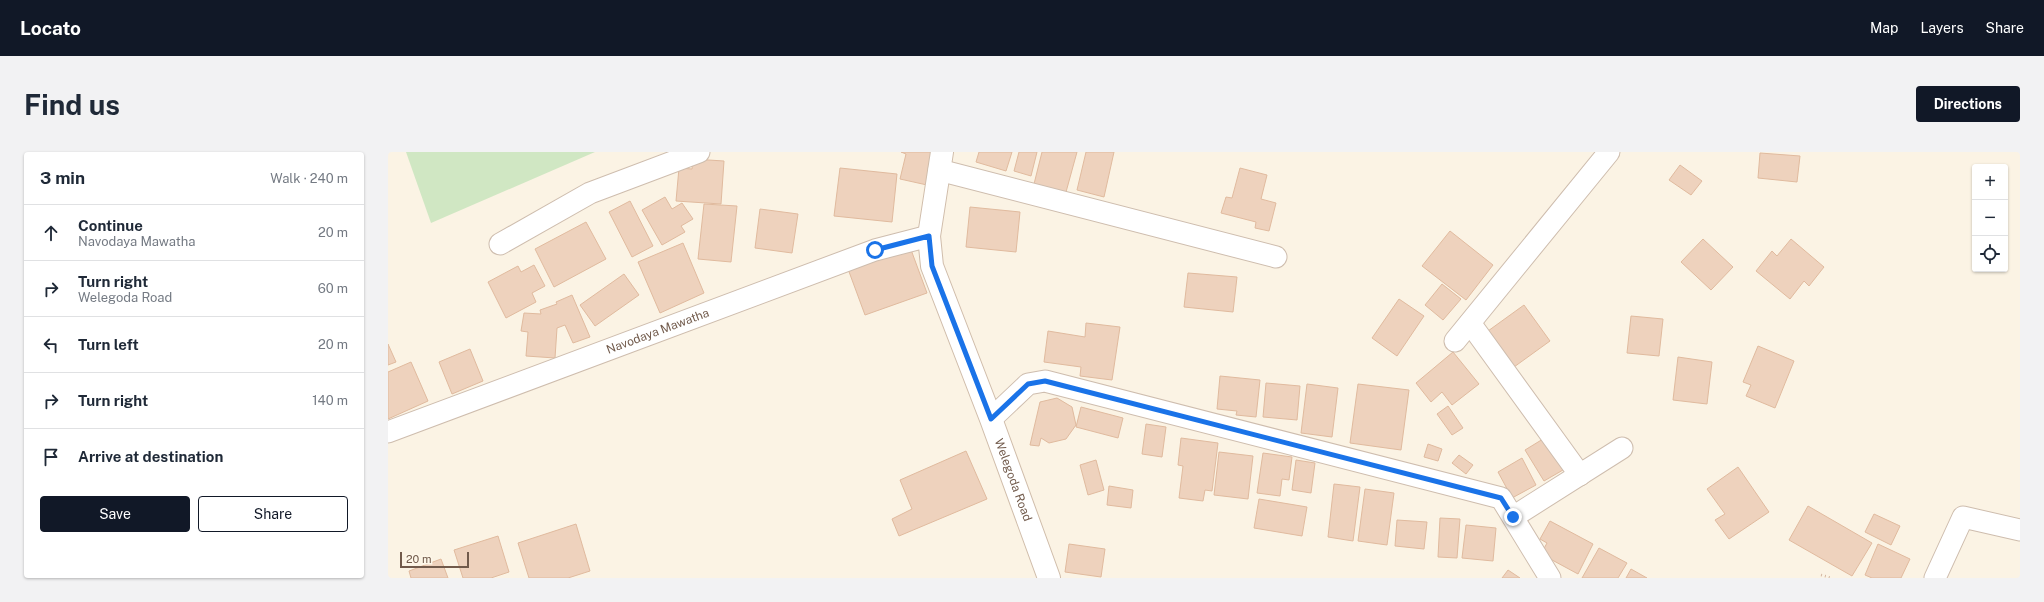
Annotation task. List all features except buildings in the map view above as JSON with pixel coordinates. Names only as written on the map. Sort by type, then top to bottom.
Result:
[{"type":"street","points":[[500,244],[590,193],[699,152]]},
{"type":"street","points":[[1455,341],[1608,152]]},
{"type":"street","points":[[941,161],[1276,257]]},
{"type":"street","name":"Welegoda Road","points":[[941,161],[929,236],[932,266],[991,419],[1046,577]]},
{"type":"street","name":"Navodaya Mawatha","points":[[388,432],[875,250],[929,236]]},
{"type":"street","points":[[1470,323],[1580,475]]},
{"type":"street","points":[[991,419],[1028,384],[1045,381],[1501,498],[1550,578]]},
{"type":"street","points":[[1513,517],[1622,448]]},
{"type":"street","points":[[1935,578],[1963,517],[2020,530]]},
{"type":"path","points":[[1820,575],[1832,578]]},
{"type":"green space","points":[[406,152],[595,152],[431,223]]},
{"type":"route","points":[[875,250],[929,236],[932,266],[991,419],[1028,384],[1045,381],[1501,498],[1513,517]]}]
